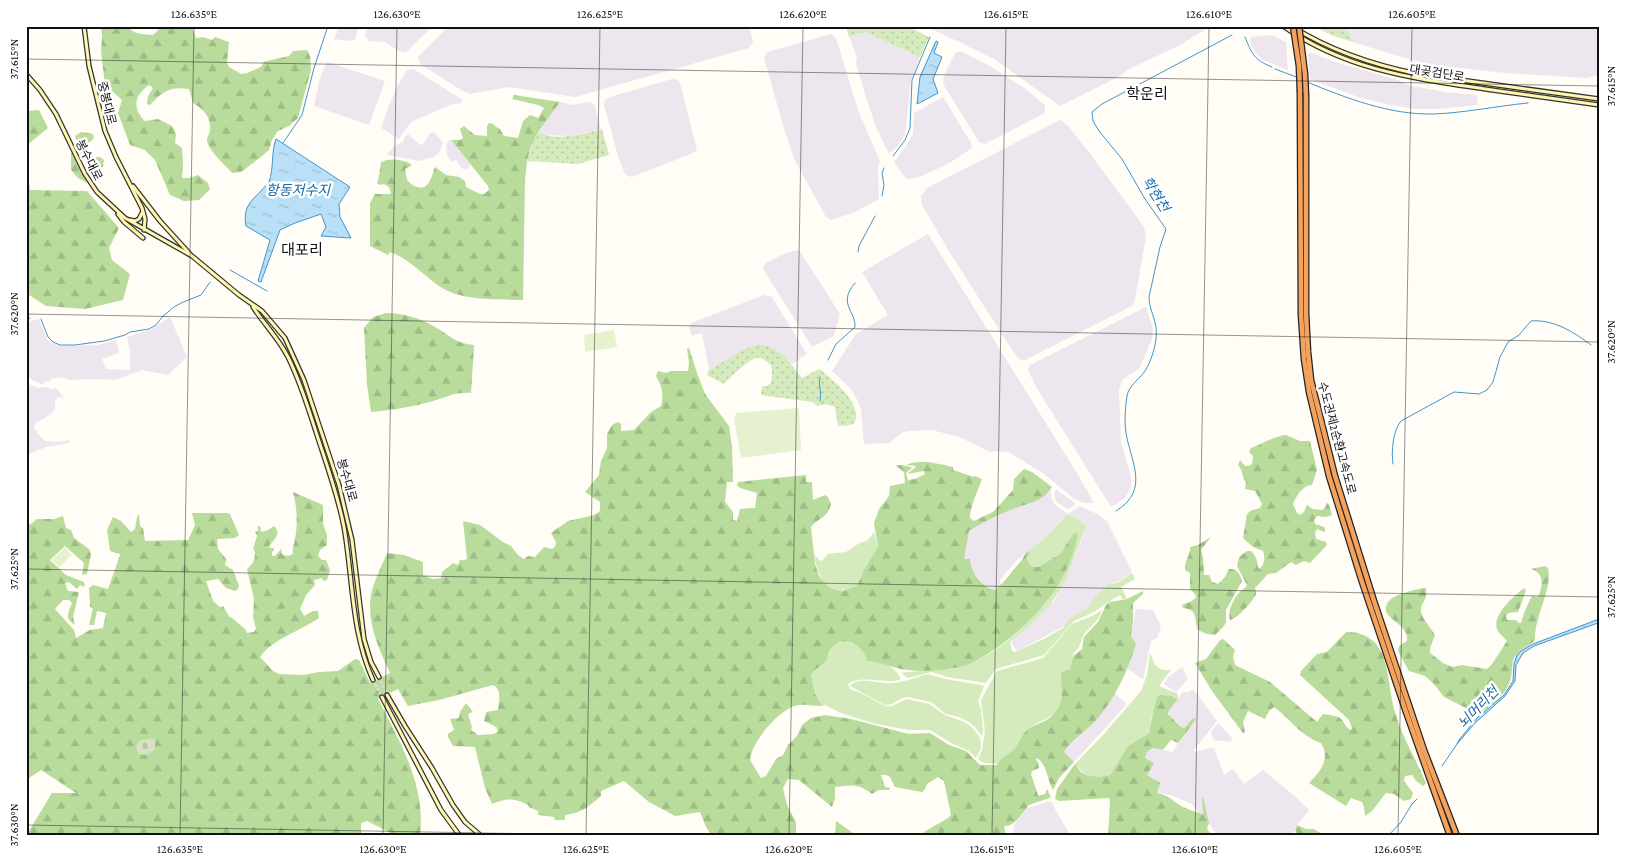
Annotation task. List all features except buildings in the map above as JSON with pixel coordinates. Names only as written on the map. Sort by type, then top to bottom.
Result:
[{"type":"highway","name":"수도권제2순환고속도로","points":[[1293,26],[1299,66],[1300,92],[1301,315],[1304,359],[1309,392],[1329,476],[1362,582],[1450,836]]},
{"type":"highway","name":"수도권제2순환고속도로","points":[[1299,26],[1306,97],[1306,314],[1311,380],[1335,476],[1371,593],[1424,750],[1457,836]]},
{"type":"main road","name":"중봉대로","points":[[84,26],[89,66],[105,130],[127,180]]},
{"type":"main road","name":"대곶검단로","points":[[1283,26],[1319,48],[1380,71],[1428,80],[1599,105]]},
{"type":"main road","name":"대곶검단로","points":[[1293,26],[1339,51],[1395,69],[1418,74],[1599,99]]},
{"type":"main road","name":"봉수대로","points":[[26,74],[40,90],[56,114],[85,174],[96,191],[125,218],[192,256],[262,312],[285,338],[299,366],[331,457],[347,515],[352,540],[364,639],[378,677]]},
{"type":"main road","points":[[127,180],[160,221],[192,256]]},
{"type":"main road","points":[[127,180],[142,208],[145,230]]},
{"type":"main road","points":[[139,194],[146,213],[145,230]]},
{"type":"main road","points":[[113,208],[124,222],[143,238]]},
{"type":"main road","points":[[125,218],[132,221],[139,219],[142,215],[142,208]]},
{"type":"main road","name":"봉수대로","points":[[253,306],[288,357],[300,386],[330,476],[347,543],[356,623],[361,648],[373,680]]},
{"type":"main road","points":[[387,695],[414,743],[432,768],[453,805],[465,822],[478,835]]},
{"type":"main road","points":[[382,697],[424,781],[441,810],[459,835]]},
{"type":"shaded area","points":[[339,26],[359,26],[355,39],[351,41],[334,39]]},
{"type":"shaded area","points":[[368,26],[433,26],[406,52],[401,52],[384,42],[369,41],[365,35]]},
{"type":"shaded area","points":[[449,26],[749,26],[753,42],[749,48],[575,97],[509,87],[470,94],[420,64],[418,57]]},
{"type":"shaded area","points":[[926,26],[1211,26],[1180,45],[1127,70],[1120,76],[1060,106],[994,59]]},
{"type":"shaded area","points":[[1346,26],[1599,26],[1599,75],[1587,78],[1505,73],[1433,65],[1353,42]]},
{"type":"shaded area","points":[[865,32],[920,57],[911,81],[905,134],[898,146],[889,154],[876,127],[856,64],[857,57],[849,37]]},
{"type":"shaded area","points":[[831,34],[836,38],[859,113],[880,161],[878,166],[879,199],[853,213],[831,220],[826,217],[795,161],[764,58],[767,52]]},
{"type":"shaded area","points":[[1272,35],[1286,42],[1288,70],[1263,60],[1252,47],[1250,40],[1252,37]]},
{"type":"shaded area","points":[[961,51],[990,66],[1027,90],[1045,105],[1045,113],[985,144],[979,142],[943,84],[944,75],[955,53]]},
{"type":"shaded area","points":[[1310,52],[1335,62],[1398,80],[1408,85],[1445,92],[1477,95],[1478,105],[1414,109],[1358,97],[1310,79],[1308,55]]},
{"type":"shaded area","points":[[327,62],[385,81],[369,125],[314,106],[320,78]]},
{"type":"shaded area","points":[[413,69],[463,100],[461,103],[450,105],[411,122],[399,139],[381,128],[397,87],[407,70]]},
{"type":"shaded area","points":[[672,79],[678,80],[680,83],[697,150],[632,177],[628,176],[625,174],[618,156],[604,105],[605,100]]},
{"type":"shaded area","points":[[943,97],[971,143],[972,148],[933,171],[908,179],[894,162],[913,134],[914,113]]},
{"type":"shaded area","points":[[560,102],[573,105],[592,103],[595,106],[601,129],[571,136],[545,135],[538,132]]},
{"type":"shaded area","points":[[1060,120],[1068,126],[1092,156],[1144,227],[1146,237],[1135,299],[1132,306],[1023,361],[1018,358],[1009,345],[950,253],[922,205],[921,196],[927,188]]},
{"type":"shaded area","points":[[434,132],[443,143],[439,153],[434,157],[419,161],[387,155],[393,147],[403,142],[408,134],[420,145],[423,144],[430,133]]},
{"type":"shaded area","points":[[451,140],[471,165],[466,170],[461,168],[456,160],[452,162],[447,155],[446,146],[448,141]]},
{"type":"shaded area","points":[[928,234],[1094,503],[1084,503],[1073,498],[1043,473],[1008,452],[990,452],[959,437],[932,430],[903,432],[889,443],[864,444],[861,410],[858,401],[851,389],[832,371],[856,334],[888,315],[862,272]]},
{"type":"shaded area","points":[[799,250],[840,314],[834,336],[812,347],[763,269],[765,263],[786,253]]},
{"type":"shaded area","points":[[764,295],[772,297],[807,354],[792,364],[785,356],[771,347],[756,344],[709,370],[702,333],[692,336],[689,329],[691,323]]},
{"type":"shaded area","points":[[1146,307],[1153,328],[1152,339],[1139,369],[1123,379],[1119,389],[1121,442],[1131,477],[1131,488],[1125,498],[1111,507],[1036,387],[1028,370],[1030,365]]},
{"type":"shaded area","points":[[170,317],[187,357],[168,375],[142,370],[116,380],[70,380],[62,377],[51,379],[51,381],[45,382],[43,385],[32,380],[26,374],[26,325],[31,321],[39,319],[47,339],[51,343],[61,346],[98,345],[116,340],[119,353],[102,359],[106,369],[130,370],[130,352],[127,337],[150,330]]},
{"type":"shaded area","points":[[26,383],[38,388],[46,387],[54,390],[55,388],[64,398],[58,397],[55,402],[55,410],[35,423],[34,428],[45,441],[60,442],[69,440],[70,442],[46,447],[29,454],[26,448]]},
{"type":"shaded area","points":[[1056,489],[1075,503],[1074,506],[1068,509],[1056,502],[1054,493]]},
{"type":"shaded area","points":[[1051,490],[1054,504],[1068,514],[1045,538],[1016,561],[1000,580],[1001,585],[995,590],[985,586],[972,570],[970,559],[964,559],[967,536],[971,529],[1010,510],[1025,505]]},
{"type":"shaded area","points":[[1080,506],[1107,521],[1132,572],[1117,582],[1107,584],[1093,599],[1088,608],[1070,618],[1068,624],[1017,651],[1011,643],[1049,600],[1053,603],[1069,573],[1087,525],[1068,514]]},
{"type":"shaded area","points":[[1136,609],[1153,610],[1161,626],[1157,638],[1151,641],[1143,680],[1127,668],[1133,654],[1131,636]]},
{"type":"shaded area","points":[[1182,667],[1188,679],[1176,692],[1164,684],[1168,677]]},
{"type":"shaded area","points":[[1193,689],[1217,721],[1194,750],[1195,752],[1214,748],[1224,775],[1233,769],[1244,784],[1263,770],[1298,799],[1309,810],[1297,825],[1292,836],[1220,836],[1209,823],[1203,796],[1203,814],[1199,813],[1192,804],[1171,795],[1157,793],[1147,775],[1147,760],[1145,757],[1147,752],[1153,748],[1172,752],[1197,718],[1192,719],[1183,728],[1168,712],[1183,692],[1189,692]]},
{"type":"shaded area","points":[[1114,693],[1127,704],[1074,762],[1064,752],[1096,720]]},
{"type":"shaded area","points":[[1218,723],[1233,739],[1230,742],[1213,740],[1211,732]]},
{"type":"shaded area","points":[[1051,801],[1071,836],[1013,836],[1014,825],[1027,808]]},
{"type":"green space","points":[[101,26],[128,26],[135,33],[153,35],[159,29],[159,26],[190,26],[196,38],[203,37],[212,40],[215,37],[229,42],[227,62],[229,67],[241,74],[261,67],[264,62],[289,56],[293,51],[307,50],[310,56],[311,70],[298,118],[289,126],[278,131],[272,140],[269,150],[257,160],[241,172],[232,173],[210,148],[207,140],[210,129],[208,117],[193,103],[189,89],[171,89],[158,97],[150,105],[147,104],[148,96],[153,88],[149,85],[140,93],[136,102],[138,111],[145,121],[158,119],[172,126],[176,134],[175,143],[182,148],[182,178],[198,175],[208,183],[210,189],[199,200],[184,201],[170,195],[155,160],[145,150],[130,145],[118,113],[122,100],[105,85],[101,51]]},
{"type":"green space","points":[[846,26],[907,26],[929,37],[920,57],[865,32],[849,37]]},
{"type":"green space","points":[[1314,26],[1346,26],[1353,42],[1331,35]]},
{"type":"green space","points":[[514,95],[560,102],[538,132],[531,146],[527,161],[523,300],[482,299],[452,293],[437,285],[405,259],[390,252],[388,255],[370,246],[370,203],[375,194],[391,193],[389,187],[377,183],[381,162],[396,160],[411,164],[411,166],[405,169],[407,178],[410,183],[417,187],[422,188],[426,186],[431,179],[435,167],[446,175],[459,177],[465,181],[466,187],[484,194],[489,190],[488,186],[451,140],[463,138],[460,129],[464,126],[475,135],[487,136],[487,126],[489,123],[500,129],[504,136],[518,138],[523,121],[530,115],[538,118],[544,108],[512,99]]},
{"type":"green space","points":[[39,110],[48,128],[26,146],[26,111]]},
{"type":"green space","points":[[602,129],[609,155],[578,164],[527,161],[531,146],[538,132],[561,137]]},
{"type":"green space","points":[[81,132],[93,134],[94,138],[89,143],[89,149],[93,157],[100,157],[104,160],[103,166],[97,173],[92,173],[78,146],[75,136]]},
{"type":"green space","points":[[71,153],[87,183],[78,178],[71,170]]},
{"type":"green space","points":[[26,159],[30,190],[87,191],[119,228],[109,248],[112,260],[130,274],[123,300],[85,309],[46,306],[26,293]]},
{"type":"green space","points":[[386,313],[405,315],[417,319],[458,341],[474,345],[471,393],[455,394],[410,407],[371,412],[367,385],[364,328],[373,317]]},
{"type":"green space","points":[[614,330],[617,347],[585,352],[584,335]]},
{"type":"green space","points":[[758,344],[771,347],[785,356],[802,378],[819,369],[821,370],[847,394],[854,406],[856,421],[849,425],[838,426],[835,407],[826,404],[817,406],[813,402],[761,395],[762,386],[767,386],[771,383],[772,371],[771,365],[760,358],[748,362],[724,384],[707,375],[709,370],[745,349]]},
{"type":"green space","points":[[687,348],[689,348],[705,394],[729,426],[733,482],[727,482],[725,502],[733,512],[733,520],[737,521],[740,509],[755,508],[757,493],[740,488],[737,485],[738,482],[806,475],[806,482],[812,482],[813,500],[825,495],[831,504],[828,512],[811,527],[815,564],[819,576],[829,587],[843,591],[857,586],[878,546],[874,524],[879,509],[889,496],[890,486],[905,483],[904,472],[895,465],[912,468],[906,473],[908,480],[925,474],[924,471],[907,474],[916,467],[906,465],[917,462],[936,463],[953,467],[953,470],[982,479],[970,513],[970,518],[974,521],[993,512],[1013,490],[1014,479],[1024,469],[1032,472],[1052,487],[1038,500],[1008,511],[969,531],[964,559],[970,559],[972,569],[985,586],[995,590],[1028,551],[1030,553],[1026,558],[1032,567],[1038,567],[1060,554],[1073,534],[1076,533],[1078,536],[1065,572],[1056,589],[1044,604],[1017,632],[986,655],[971,663],[942,670],[907,670],[867,661],[862,651],[853,643],[842,642],[837,644],[831,650],[825,662],[811,675],[815,694],[822,706],[798,705],[791,708],[775,719],[761,735],[750,760],[761,778],[766,776],[776,759],[783,755],[788,745],[797,736],[802,725],[811,718],[825,715],[851,719],[909,734],[930,733],[949,745],[966,751],[980,765],[997,765],[1000,760],[1014,749],[1027,730],[1048,719],[1058,709],[1062,698],[1061,672],[1070,670],[1073,656],[1082,649],[1084,637],[1098,622],[1106,605],[1110,602],[1127,599],[1143,591],[1143,594],[1133,603],[1131,636],[1136,644],[1125,674],[1115,693],[1104,711],[1064,752],[1074,762],[1059,778],[1053,790],[1043,764],[1037,758],[1039,768],[1032,771],[1031,774],[1038,795],[1045,794],[1047,789],[1051,797],[1028,806],[1015,822],[1004,826],[1006,836],[922,836],[924,832],[951,815],[944,781],[938,777],[927,784],[922,792],[895,787],[887,775],[881,775],[885,787],[890,788],[889,790],[879,790],[872,794],[863,788],[855,786],[835,787],[835,799],[832,807],[799,780],[788,779],[783,788],[787,805],[796,822],[796,836],[712,836],[700,812],[675,816],[649,802],[624,781],[601,791],[601,796],[584,809],[565,815],[565,820],[555,820],[554,817],[538,815],[538,811],[514,800],[492,804],[485,788],[475,747],[453,746],[448,734],[454,730],[450,719],[459,718],[460,712],[466,703],[473,712],[468,714],[472,727],[471,730],[478,735],[494,734],[498,731],[496,727],[484,721],[486,712],[498,710],[499,692],[493,685],[439,700],[408,706],[398,689],[378,699],[410,764],[419,799],[421,817],[420,836],[397,836],[367,821],[361,823],[361,836],[26,836],[52,793],[76,793],[41,770],[26,780],[26,525],[31,524],[37,519],[54,519],[63,516],[66,528],[71,530],[74,538],[89,549],[91,554],[87,574],[82,575],[84,563],[65,546],[50,560],[66,575],[84,582],[85,587],[80,585],[77,589],[69,582],[65,583],[68,591],[79,592],[73,617],[75,625],[68,618],[72,603],[69,600],[63,600],[55,609],[74,630],[76,638],[90,630],[103,628],[106,613],[97,611],[94,625],[89,625],[93,608],[90,607],[89,588],[93,585],[108,589],[120,555],[110,551],[107,530],[113,517],[121,521],[131,532],[135,529],[139,514],[140,526],[143,528],[145,541],[188,540],[195,525],[192,513],[230,514],[239,535],[235,538],[217,539],[218,549],[227,560],[225,565],[233,570],[239,586],[238,589],[235,591],[226,588],[218,579],[206,581],[213,601],[220,607],[223,606],[230,618],[245,629],[247,633],[254,632],[256,629],[253,617],[254,599],[247,569],[254,560],[255,552],[253,549],[257,536],[255,532],[258,531],[258,526],[260,526],[262,532],[274,526],[276,529],[277,534],[269,546],[274,548],[272,556],[275,556],[282,548],[281,552],[283,555],[288,556],[293,554],[297,527],[293,492],[323,505],[323,524],[327,535],[327,545],[320,550],[318,556],[322,560],[326,560],[330,570],[327,580],[323,581],[322,578],[314,580],[315,585],[306,595],[300,609],[304,616],[313,611],[318,611],[319,618],[271,645],[260,657],[273,671],[279,674],[303,675],[338,671],[355,659],[359,660],[370,683],[390,673],[374,633],[370,612],[372,590],[387,553],[404,555],[423,562],[423,575],[433,579],[441,578],[442,572],[453,563],[458,565],[460,560],[467,558],[463,521],[480,525],[511,546],[524,559],[528,556],[535,557],[544,547],[552,549],[555,547],[556,542],[551,533],[568,521],[594,515],[600,511],[600,502],[585,492],[599,475],[601,461],[607,448],[607,434],[612,425],[618,422],[621,424],[621,431],[634,430],[651,412],[661,406],[662,390],[656,376],[658,371],[666,373],[671,371],[688,371]]},
{"type":"green space","points":[[799,408],[801,450],[741,458],[734,419],[736,413]]},
{"type":"green space","points":[[1286,435],[1300,441],[1310,441],[1317,470],[1312,485],[1309,485],[1298,494],[1293,504],[1300,515],[1304,512],[1307,505],[1313,509],[1322,510],[1327,503],[1329,504],[1332,515],[1326,517],[1317,516],[1314,520],[1315,524],[1325,529],[1324,532],[1317,529],[1315,533],[1316,539],[1326,542],[1327,545],[1310,563],[1304,561],[1296,565],[1291,562],[1276,573],[1268,574],[1255,588],[1256,594],[1250,603],[1240,614],[1230,620],[1229,613],[1232,603],[1247,585],[1237,566],[1239,557],[1247,551],[1251,551],[1254,554],[1259,569],[1264,558],[1263,551],[1253,547],[1243,538],[1247,514],[1260,508],[1262,504],[1255,491],[1245,489],[1246,482],[1238,465],[1240,460],[1245,466],[1252,464],[1253,456],[1249,452],[1251,448],[1273,438]]},
{"type":"green space","points":[[1068,514],[1087,525],[1065,582],[1044,611],[1010,642],[1012,651],[1015,652],[1044,639],[1063,628],[1070,618],[1088,608],[1093,599],[1107,584],[1117,583],[1132,573],[1135,579],[1121,587],[1127,599],[1121,599],[1122,596],[1118,596],[1092,613],[1074,621],[1044,655],[996,669],[986,683],[947,677],[932,672],[908,678],[902,674],[904,672],[960,667],[999,648],[1017,633],[1050,596],[1063,576],[1078,536],[1075,533],[1073,534],[1060,554],[1038,567],[1032,567],[1026,558],[1029,553],[1028,551],[1045,538]]},
{"type":"green space","points":[[874,532],[878,546],[857,586],[848,590],[840,590],[833,589],[827,585],[818,572],[814,554],[822,561],[828,554],[846,552],[868,540]]},
{"type":"green space","points":[[1211,537],[1201,550],[1204,575],[1209,575],[1212,582],[1218,584],[1225,577],[1229,569],[1234,569],[1238,572],[1242,581],[1226,610],[1224,626],[1215,635],[1198,630],[1195,615],[1188,609],[1183,608],[1182,605],[1196,597],[1190,589],[1190,573],[1185,570],[1190,547],[1198,545]]},
{"type":"green space","points":[[65,547],[72,555],[59,567],[52,560]]},
{"type":"green space","points":[[1545,566],[1548,568],[1548,585],[1537,622],[1535,640],[1516,655],[1508,686],[1501,696],[1488,708],[1478,714],[1444,697],[1425,676],[1409,671],[1398,651],[1399,646],[1407,641],[1407,636],[1403,628],[1386,612],[1387,604],[1390,600],[1407,592],[1426,588],[1426,596],[1421,614],[1435,635],[1430,653],[1452,667],[1462,665],[1487,669],[1507,641],[1497,629],[1496,624],[1501,612],[1524,588],[1526,591],[1518,612],[1508,613],[1506,616],[1507,620],[1516,620],[1521,623],[1532,596],[1537,597],[1539,595],[1541,587],[1540,576],[1531,569]]},
{"type":"green space","points":[[1102,610],[1099,618],[1084,634],[1079,647],[1073,654],[1070,670],[1061,672],[1063,696],[1058,710],[1030,727],[1015,748],[1001,759],[998,764],[984,763],[980,760],[978,758],[982,750],[985,731],[981,700],[997,671],[1043,658],[1072,624]]},
{"type":"green space","points":[[1346,632],[1365,636],[1372,640],[1379,648],[1385,662],[1398,721],[1426,783],[1423,786],[1412,775],[1405,776],[1404,781],[1413,793],[1411,799],[1404,801],[1394,794],[1386,793],[1372,811],[1365,816],[1362,802],[1351,798],[1346,806],[1309,783],[1323,765],[1325,754],[1321,743],[1307,736],[1274,707],[1269,711],[1265,719],[1248,711],[1243,722],[1245,732],[1243,733],[1212,691],[1195,663],[1206,659],[1220,640],[1223,639],[1235,650],[1233,657],[1235,665],[1270,682],[1317,722],[1323,714],[1334,716],[1340,718],[1347,728],[1351,730],[1349,720],[1300,675],[1301,671],[1317,654],[1327,652]]},
{"type":"green space","points":[[843,641],[858,646],[864,653],[867,661],[886,665],[894,669],[900,677],[900,680],[893,681],[866,679],[854,681],[848,684],[850,689],[885,706],[892,706],[907,699],[929,704],[945,715],[962,721],[972,727],[980,738],[981,748],[976,758],[969,751],[930,730],[908,730],[872,723],[841,713],[825,705],[822,706],[813,689],[810,680],[811,675],[827,658],[834,645]]},
{"type":"green space","points":[[1150,653],[1156,666],[1171,670],[1159,686],[1178,694],[1178,699],[1174,697],[1152,715],[1149,733],[1128,746],[1112,772],[1102,778],[1087,775],[1075,764],[1141,691],[1147,675]]},
{"type":"green space","points":[[928,674],[984,686],[978,702],[981,709],[982,736],[969,722],[946,714],[931,702],[908,697],[885,705],[850,686],[859,681],[888,683],[906,681]]},
{"type":"green space","points":[[1160,695],[1178,699],[1168,714],[1180,726],[1184,728],[1192,719],[1197,718],[1178,743],[1171,740],[1163,750],[1153,748],[1147,752],[1145,758],[1154,763],[1147,775],[1160,783],[1157,793],[1168,797],[1185,808],[1203,814],[1203,796],[1209,823],[1207,829],[1215,836],[1108,836],[1109,798],[1059,801],[1055,799],[1057,789],[1075,764],[1081,772],[1089,776],[1101,777],[1109,775],[1128,746],[1149,733],[1154,708]]},
{"type":"green space","points":[[152,738],[155,740],[155,749],[143,755],[138,753],[136,748],[139,741]]},
{"type":"green space","points":[[836,821],[857,836],[835,836]]},
{"type":"green space","points":[[1297,825],[1306,829],[1314,829],[1325,836],[1298,836],[1295,830]]},
{"type":"water","points":[[936,41],[938,42],[934,53],[942,57],[933,79],[938,93],[917,104],[920,77]]},
{"type":"water","name":"항동저수지","points":[[276,139],[350,187],[339,204],[340,217],[351,238],[321,236],[326,227],[321,214],[280,230],[261,282],[258,281],[270,240],[246,226],[245,215],[250,203],[269,182]]},
{"type":"water","points":[[1599,619],[1598,623],[1534,646],[1523,653],[1516,665],[1515,681],[1505,696],[1475,723],[1457,744],[1477,718],[1504,695],[1513,681],[1514,664],[1517,655],[1521,651],[1533,644]]},
{"type":"waterway","points":[[283,143],[302,115],[314,68],[328,26]]},
{"type":"waterway","name":"학현천","points":[[1116,511],[1128,501],[1133,494],[1135,486],[1135,470],[1125,428],[1126,401],[1130,389],[1145,371],[1154,350],[1156,327],[1149,297],[1166,229],[1145,199],[1122,159],[1099,131],[1093,121],[1092,112],[1102,104],[1232,35]]},
{"type":"waterway","points":[[893,156],[905,140],[910,128],[912,80],[930,37]]},
{"type":"waterway","points":[[1245,37],[1254,56],[1272,67]]},
{"type":"waterway","points":[[1275,69],[1299,78]]},
{"type":"waterway","points":[[1307,82],[1337,94],[1385,109],[1417,114],[1457,112],[1528,103]]},
{"type":"waterway","points":[[882,196],[884,185],[882,173],[884,168]]},
{"type":"waterway","points":[[858,252],[859,246],[875,216]]},
{"type":"waterway","points":[[230,270],[267,291]]},
{"type":"waterway","points":[[41,319],[48,337],[60,345],[104,341],[130,332],[149,329],[156,325],[174,307],[201,295],[210,282]]},
{"type":"waterway","points":[[828,360],[836,344],[855,327],[855,321],[847,302],[850,290],[855,283]]},
{"type":"waterway","points":[[26,321],[30,318]]},
{"type":"waterway","points":[[1393,464],[1393,441],[1401,421],[1454,392],[1479,394],[1487,390],[1493,382],[1500,357],[1508,342],[1519,335],[1531,321],[1555,324],[1578,335],[1591,345]]},
{"type":"waterway","points":[[820,377],[820,401]]},
{"type":"waterway","name":"뇌머리천","points":[[1442,766],[1457,744]]},
{"type":"waterway","name":"뇌머리천","points":[[1388,836],[1401,822],[1417,799]]},
{"type":"tunnel","points":[[379,677],[387,695]]},
{"type":"tunnel","points":[[373,680],[382,697]]},
{"type":"district","name":"학운리","points":[[1147,94]]},
{"type":"district","name":"대포리","points":[[302,250]]}]
